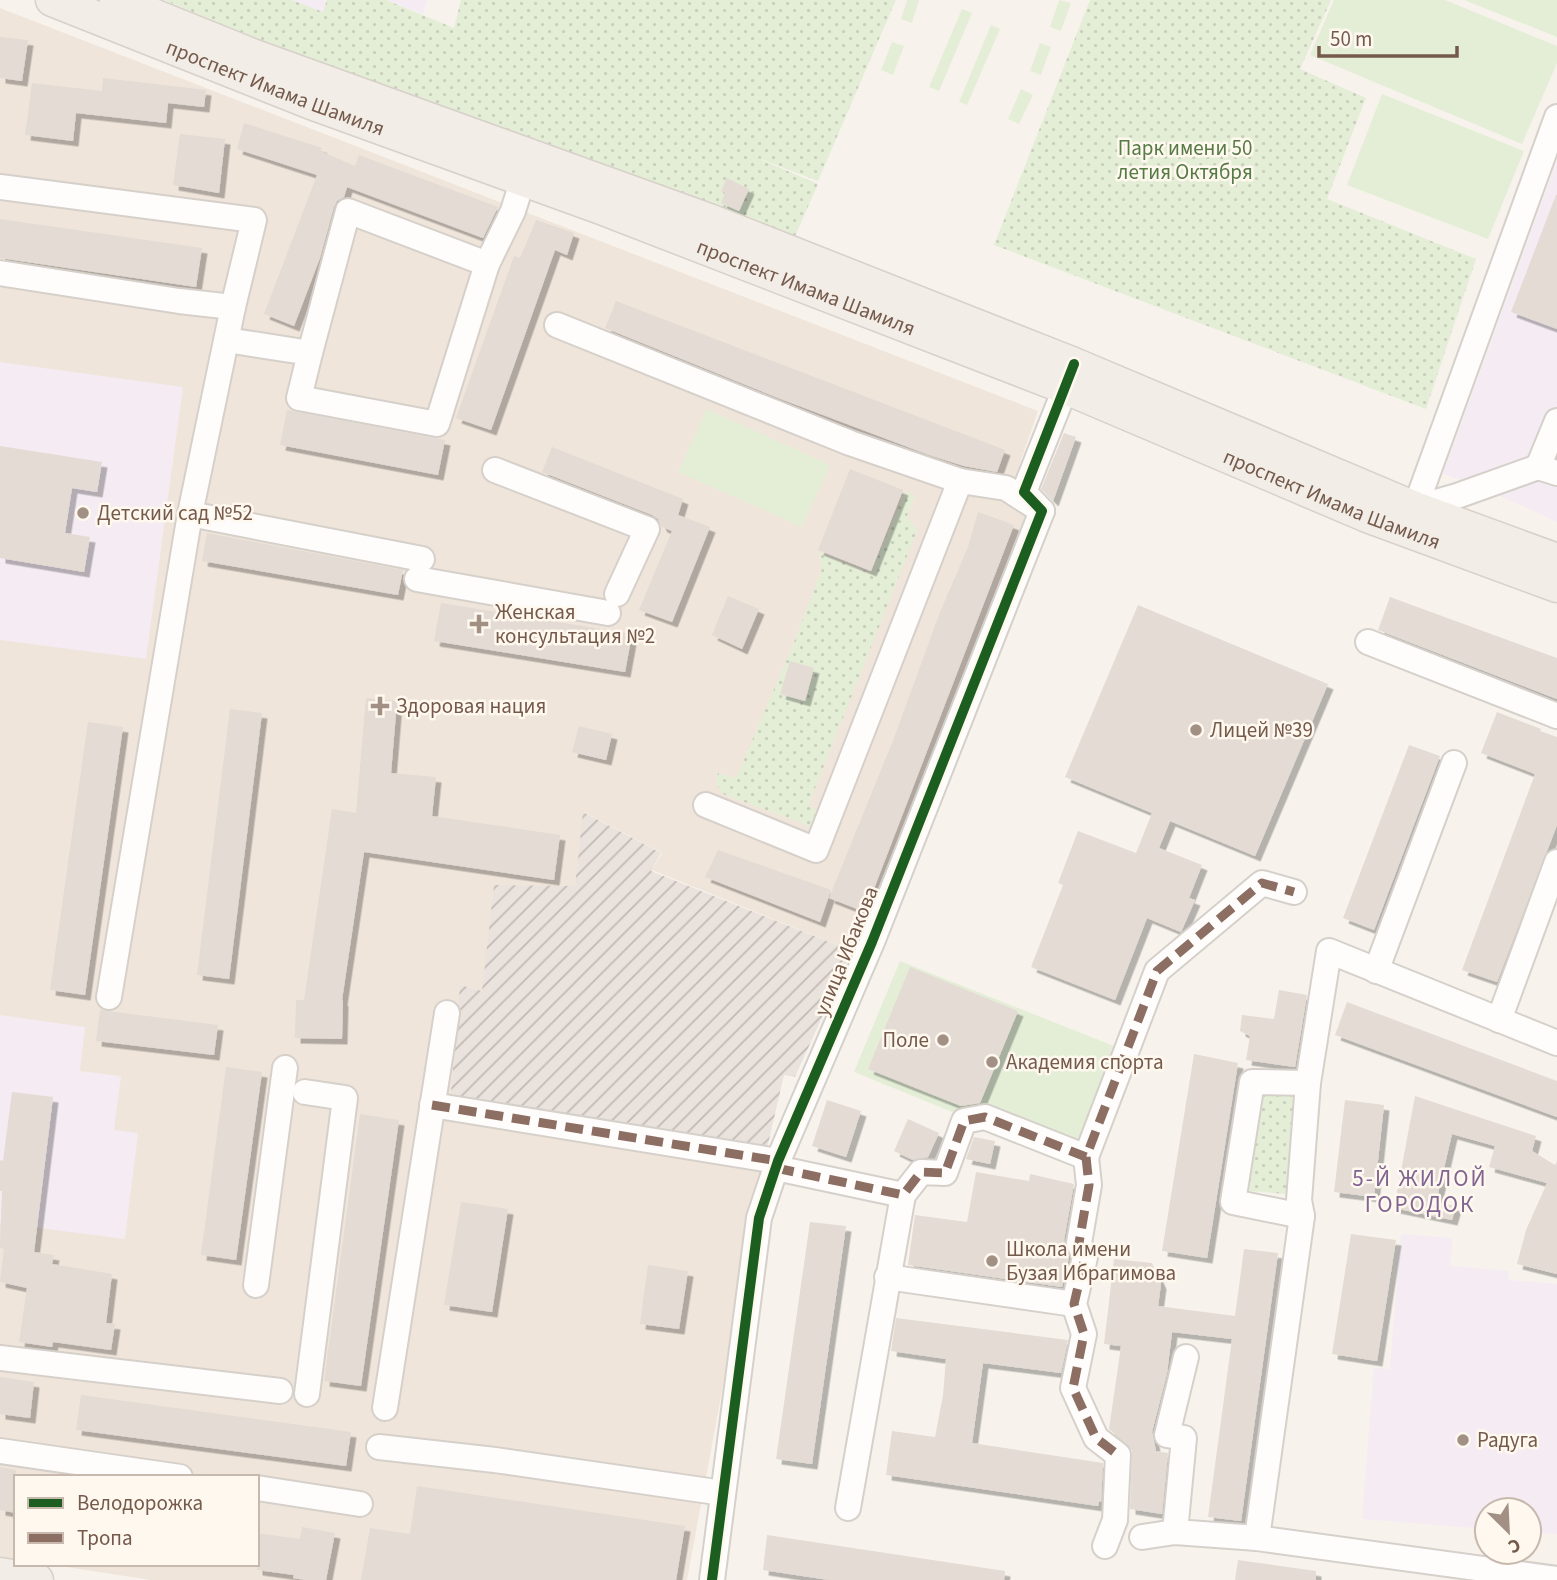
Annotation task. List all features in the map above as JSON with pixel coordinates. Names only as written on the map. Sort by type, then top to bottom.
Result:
[{"type":"main road","name":"проспект Имама Шамиля","points":[[52,0],[311,103],[1070,376]]},
{"type":"main road","name":"проспект Имама Шамиля","points":[[116,0],[252,54],[709,220],[1411,519],[1557,586]]},
{"type":"main road","name":"проспект Имама Шамиля","points":[[1411,519],[1557,560]]},
{"type":"main road","points":[[0,1574],[37,1580]]},
{"type":"street","points":[[1411,519],[1557,117]]},
{"type":"street","points":[[486,264],[348,211],[299,398],[437,424],[486,264],[513,211],[523,179]]},
{"type":"street","points":[[0,187],[254,220],[190,514],[109,997]]},
{"type":"street","points":[[0,273],[179,302],[233,307]]},
{"type":"street","points":[[557,325],[850,443],[960,481],[1006,488],[1042,511]]},
{"type":"street","points":[[227,340],[310,353]]},
{"type":"street","points":[[1042,511],[1024,492],[1070,376]]},
{"type":"street","points":[[1411,519],[1457,496],[1547,470],[1557,421]]},
{"type":"street","points":[[190,514],[420,569],[612,603],[647,529],[495,470]]},
{"type":"street","points":[[706,805],[816,850],[960,481]]},
{"type":"street","name":"улица Ибакова","points":[[712,1580],[759,1218],[777,1165],[872,942],[1042,511]]},
{"type":"street","points":[[1368,642],[1557,716]]},
{"type":"street","points":[[1376,971],[1454,763]]},
{"type":"street","points":[[1499,1020],[1557,862]]},
{"type":"street","points":[[1105,1546],[1115,1520],[1118,1455],[1096,1438],[1073,1388],[1084,1334],[1074,1304],[1085,1257],[1079,1242],[1089,1185],[1086,1157],[1157,971],[1262,883],[1293,892]]},
{"type":"street","points":[[1257,1538],[1302,1216],[1299,1200],[1308,1083],[1329,951],[1557,1043]]},
{"type":"street","points":[[385,1408],[447,1013]]},
{"type":"street","points":[[256,1285],[285,1068]]},
{"type":"street","points":[[1302,1216],[1233,1202],[1252,1082],[1308,1083]]},
{"type":"street","points":[[305,1092],[345,1098],[307,1394]]},
{"type":"street","points":[[432,1105],[777,1165],[903,1195]]},
{"type":"street","points":[[848,1508],[903,1195],[921,1172],[945,1173],[964,1121],[985,1116],[1086,1157]]},
{"type":"street","points":[[887,1277],[1074,1304]]},
{"type":"street","points":[[1175,1532],[1184,1438],[1167,1435],[1186,1357]]},
{"type":"street","points":[[0,1358],[280,1391]]},
{"type":"street","points":[[379,1447],[509,1462],[723,1493]]},
{"type":"street","points":[[0,1451],[166,1475]]},
{"type":"street","points":[[259,1488],[360,1504]]},
{"type":"street","points":[[1142,1537],[1175,1532],[1257,1538],[1557,1579]]},
{"type":"shaded area","points":[[292,0],[327,0],[324,13]]},
{"type":"shaded area","points":[[386,0],[427,0],[423,14]]},
{"type":"shaded area","points":[[0,8],[1038,411],[1006,503],[1031,514],[852,951],[652,870],[662,853],[584,812],[575,886],[482,991],[460,985],[766,1153],[687,1580],[151,1580],[60,1566],[259,1566],[259,1475],[14,1475],[14,1560],[0,1557]]},
{"type":"shaded area","points":[[1557,160],[1557,522],[1481,487],[1443,474]]},
{"type":"shaded area","name":"Детский сад №52","points":[[0,362],[183,387],[146,659],[0,640]]},
{"type":"shaded area","points":[[583,812],[661,853],[651,871],[852,951],[795,1077],[784,1075],[766,1153],[450,1105],[460,985],[482,991],[494,885],[575,886]]},
{"type":"shaded area","points":[[0,1015],[85,1027],[80,1071],[121,1076],[114,1130],[138,1133],[125,1239],[0,1223]]},
{"type":"shaded area","name":"Радуга","points":[[1401,1234],[1452,1238],[1450,1266],[1509,1271],[1508,1280],[1557,1284],[1557,1534],[1543,1533],[1543,1496],[1473,1496],[1473,1528],[1362,1519],[1374,1368],[1390,1369]]},
{"type":"green space","points":[[164,0],[292,0],[323,12],[327,0],[386,0],[454,28],[461,0],[896,0],[818,181],[753,156],[818,184],[793,241],[305,59]]},
{"type":"green space","points":[[907,0],[919,0],[912,23],[901,19]]},
{"type":"green space","points":[[1059,0],[1071,3],[1061,31],[1050,27]]},
{"type":"green space","name":"Парк имени 50 летия Октября","points":[[1090,0],[1331,0],[1300,69],[1366,98],[1327,199],[1476,259],[1426,409],[994,245]]},
{"type":"green space","points":[[1334,0],[1445,0],[1557,46],[1557,63],[1522,144],[1310,55]]},
{"type":"green space","points":[[1464,0],[1557,0],[1557,37]]},
{"type":"green space","points":[[962,9],[972,13],[939,91],[929,87]]},
{"type":"green space","points":[[991,25],[1000,29],[967,105],[959,102]]},
{"type":"green space","points":[[892,42],[904,46],[893,75],[881,70]]},
{"type":"green space","points":[[1040,43],[1051,47],[1041,75],[1030,71]]},
{"type":"green space","points":[[1021,89],[1033,95],[1019,124],[1008,119]]},
{"type":"green space","points":[[1382,94],[1524,151],[1488,239],[1347,185]]},
{"type":"green space","points":[[707,409],[830,465],[802,527],[678,472]]},
{"type":"green space","points":[[905,491],[915,496],[907,516],[917,531],[808,806],[820,812],[815,828],[723,794],[716,783],[718,773],[736,778],[793,645],[822,569],[818,552],[871,573]]},
{"type":"green space","name":"Академия спорта","points":[[900,961],[1129,1052],[1090,1168],[854,1072]]},
{"type":"green space","points":[[1257,1090],[1294,1093],[1286,1194],[1249,1191]]},
{"type":"building","points":[[0,37],[28,40],[22,81],[0,78]]},
{"type":"building","points":[[103,78],[206,90],[204,107],[168,103],[166,123],[76,113],[73,141],[25,135],[32,83],[102,91]]},
{"type":"building","points":[[244,123],[322,148],[320,151],[355,166],[359,155],[498,207],[483,238],[347,187],[344,197],[337,201],[334,207],[320,258],[294,326],[264,314],[317,175],[237,149]]},
{"type":"building","points":[[180,134],[225,139],[219,193],[173,185]]},
{"type":"building","points":[[727,178],[749,189],[739,211],[721,203],[725,193],[721,191]]},
{"type":"building","points":[[1557,195],[1557,329],[1511,312]]},
{"type":"building","points":[[0,219],[202,248],[196,287],[0,258]]},
{"type":"building","points":[[536,220],[574,233],[567,255],[555,250],[491,430],[456,418],[514,256],[520,258]]},
{"type":"building","points":[[616,301],[1005,450],[997,472],[964,466],[929,455],[605,328]]},
{"type":"building","points":[[287,410],[445,440],[438,475],[280,445]]},
{"type":"building","points":[[1064,433],[1076,437],[1053,501],[1041,489]]},
{"type":"building","points":[[0,446],[102,462],[97,492],[72,488],[65,533],[90,537],[84,572],[0,558]]},
{"type":"building","points":[[552,447],[683,499],[678,515],[710,527],[672,622],[639,610],[672,531],[662,527],[652,515],[542,472]]},
{"type":"building","points":[[850,469],[903,490],[871,571],[818,550]]},
{"type":"building","points":[[978,512],[1014,525],[865,912],[829,898],[894,738],[940,612],[968,547]]},
{"type":"building","points":[[207,533],[403,570],[398,595],[202,561]]},
{"type":"building","points":[[728,596],[759,609],[742,649],[712,635]]},
{"type":"building","points":[[1390,597],[1557,658],[1557,699],[1378,630]]},
{"type":"building","points":[[441,603],[632,634],[625,672],[434,641]]},
{"type":"building","name":"Лицей №39","points":[[1138,605],[1328,684],[1255,856],[1170,821],[1159,848],[1202,865],[1189,898],[1195,900],[1181,932],[1147,918],[1115,1000],[1031,967],[1063,885],[1058,883],[1078,831],[1136,853],[1152,813],[1065,777]]},
{"type":"building","points":[[790,661],[814,668],[805,701],[780,694]]},
{"type":"building","points":[[366,698],[397,701],[391,773],[436,777],[432,816],[560,835],[554,880],[364,852],[342,1000],[342,1039],[295,1038],[296,1000],[304,1000],[332,809],[356,813]]},
{"type":"building","points":[[230,709],[262,713],[229,979],[197,975]]},
{"type":"building","points":[[1497,712],[1557,737],[1557,825],[1497,982],[1462,970],[1535,774],[1481,753]]},
{"type":"building","points":[[88,722],[123,727],[85,995],[50,990]]},
{"type":"building","points":[[579,726],[612,734],[606,760],[572,752]]},
{"type":"building","points":[[1409,745],[1440,756],[1374,930],[1343,918]]},
{"type":"building","points":[[718,850],[831,890],[820,922],[705,877]]},
{"type":"building","name":"Поле","points":[[910,967],[1018,1011],[980,1103],[961,1106],[868,1069]]},
{"type":"building","points":[[1279,990],[1307,995],[1295,1067],[1246,1060],[1250,1036],[1240,1031],[1242,1015],[1274,1019]]},
{"type":"building","points":[[1347,1002],[1557,1081],[1557,1117],[1335,1035]]},
{"type":"building","points":[[100,1010],[218,1025],[214,1055],[96,1041]]},
{"type":"building","points":[[1194,1054],[1238,1063],[1207,1258],[1162,1251]]},
{"type":"building","points":[[226,1067],[262,1072],[236,1260],[201,1255]]},
{"type":"building","points":[[12,1092],[53,1097],[34,1252],[54,1255],[52,1264],[112,1274],[106,1323],[115,1324],[111,1350],[53,1342],[52,1347],[19,1342],[27,1288],[0,1282],[4,1249],[0,1248],[0,1160],[3,1161]]},
{"type":"building","points":[[1415,1096],[1536,1136],[1532,1151],[1555,1165],[1557,1161],[1557,1274],[1517,1264],[1526,1230],[1547,1183],[1489,1167],[1495,1146],[1452,1134],[1436,1202],[1456,1206],[1452,1220],[1394,1208]]},
{"type":"building","points":[[827,1100],[861,1111],[846,1157],[812,1146]]},
{"type":"building","points":[[1345,1100],[1384,1105],[1374,1197],[1334,1192]]},
{"type":"building","points":[[360,1114],[399,1120],[361,1386],[324,1381]]},
{"type":"building","points":[[908,1119],[939,1133],[928,1157],[913,1160],[894,1151]]},
{"type":"building","points":[[974,1137],[995,1141],[990,1164],[966,1159]]},
{"type":"building","name":"Школа имени Бузая Ибрагимова","points":[[976,1172],[1029,1181],[1030,1174],[1074,1184],[1064,1240],[1069,1258],[1062,1287],[908,1265],[915,1215],[967,1222]]},
{"type":"building","points":[[461,1202],[508,1209],[492,1312],[444,1305]]},
{"type":"building","points":[[810,1222],[846,1226],[812,1464],[776,1459]]},
{"type":"building","points":[[1351,1234],[1396,1240],[1377,1361],[1332,1354]]},
{"type":"building","points":[[1244,1249],[1278,1253],[1241,1521],[1208,1517],[1232,1339],[1172,1332],[1167,1373],[1152,1432],[1156,1451],[1168,1453],[1162,1514],[1130,1509],[1132,1449],[1109,1429],[1121,1346],[1104,1344],[1114,1259],[1152,1263],[1161,1284],[1158,1306],[1235,1316]]},
{"type":"building","points":[[648,1265],[688,1271],[679,1329],[640,1324]]},
{"type":"building","points":[[896,1318],[1068,1340],[1061,1373],[983,1363],[972,1443],[1103,1463],[1101,1502],[1099,1501],[1098,1506],[886,1475],[892,1431],[935,1437],[946,1359],[891,1351]]},
{"type":"building","points":[[0,1377],[34,1382],[30,1418],[0,1414]]},
{"type":"building","points":[[81,1395],[351,1432],[346,1466],[76,1430]]},
{"type":"building","points":[[0,1467],[16,1470],[14,1513],[0,1510]]},
{"type":"building","points":[[417,1486],[685,1526],[676,1580],[361,1580],[370,1528],[410,1534]]},
{"type":"building","points":[[302,1527],[335,1533],[326,1580],[305,1580],[293,1578],[294,1575],[257,1570],[259,1533],[300,1539]]},
{"type":"building","points":[[767,1535],[1005,1571],[1004,1580],[829,1580],[763,1570]]},
{"type":"building","points":[[1238,1560],[1316,1571],[1316,1580],[1235,1580]]},
{"type":"marked path","points":[[776,1168],[903,1195],[921,1172],[945,1173],[964,1121],[985,1117],[1086,1157],[1157,971],[1262,883],[1294,892]]},
{"type":"marked path","points":[[432,1105],[778,1161]]},
{"type":"marked path","points":[[1086,1157],[1089,1185],[1079,1243],[1085,1257],[1074,1304],[1084,1334],[1073,1388],[1096,1438],[1118,1455]]},
{"type":"cycle path","points":[[712,1580],[759,1218],[778,1161],[872,942],[1042,511],[1024,492],[1074,364]]},
{"type":"place","name":"Детский сад №52","points":[[83,513]]},
{"type":"place","name":"Женская консультация №2","points":[[479,624]]},
{"type":"place","name":"Здоровая нация","points":[[380,706]]},
{"type":"place","name":"Лицей №39","points":[[1196,730]]},
{"type":"place","name":"Поле","points":[[943,1040]]},
{"type":"place","name":"Академия спорта","points":[[992,1062]]},
{"type":"place","name":"Школа имени Бузая Ибрагимова","points":[[992,1261]]},
{"type":"place","name":"Радуга","points":[[1463,1440]]},
{"type":"district","name":"5-Й ЖИЛОЙ ГОРОДОК","points":[[1420,1191]]}]
